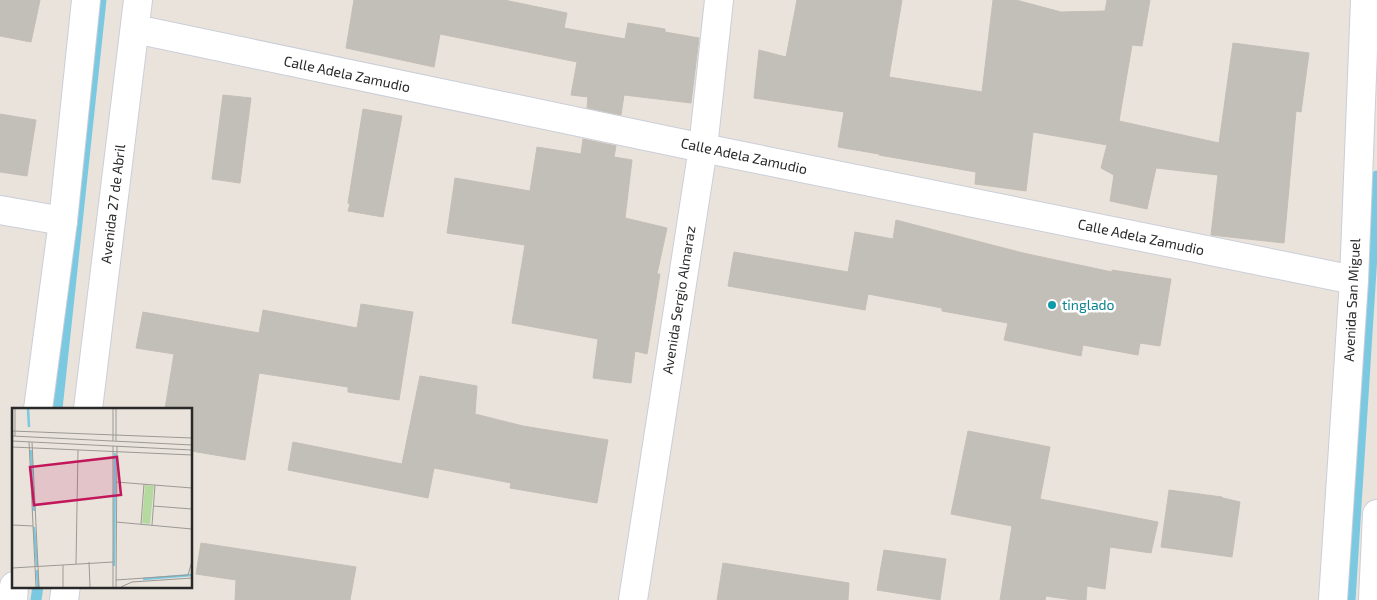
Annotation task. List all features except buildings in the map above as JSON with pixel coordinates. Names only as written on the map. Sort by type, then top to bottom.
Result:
[{"type":"street","points":[[38,408],[62,221],[86,0]]},
{"type":"street","name":"Avenida 27 de Abril","points":[[88,408],[138,0]]},
{"type":"street","name":"Avenida Sergio Almaraz","points":[[633,600],[703,148],[719,0]]},
{"type":"street","name":"Avenida San Miguel","points":[[1333,600],[1354,280],[1365,0]]},
{"type":"street","name":"Calle Adela Zamudio","points":[[135,29],[703,148],[1354,280]]},
{"type":"street","points":[[0,210],[62,221]]},
{"type":"street","points":[[1372,600],[1377,514]]},
{"type":"waterway","points":[[57,408],[101,0]]},
{"type":"waterway","points":[[1350,600],[1377,176]]},
{"type":"waterway","points":[[36,600],[38,588]]},
{"type":"place","name":"tinglado","points":[[1052,305]]}]
